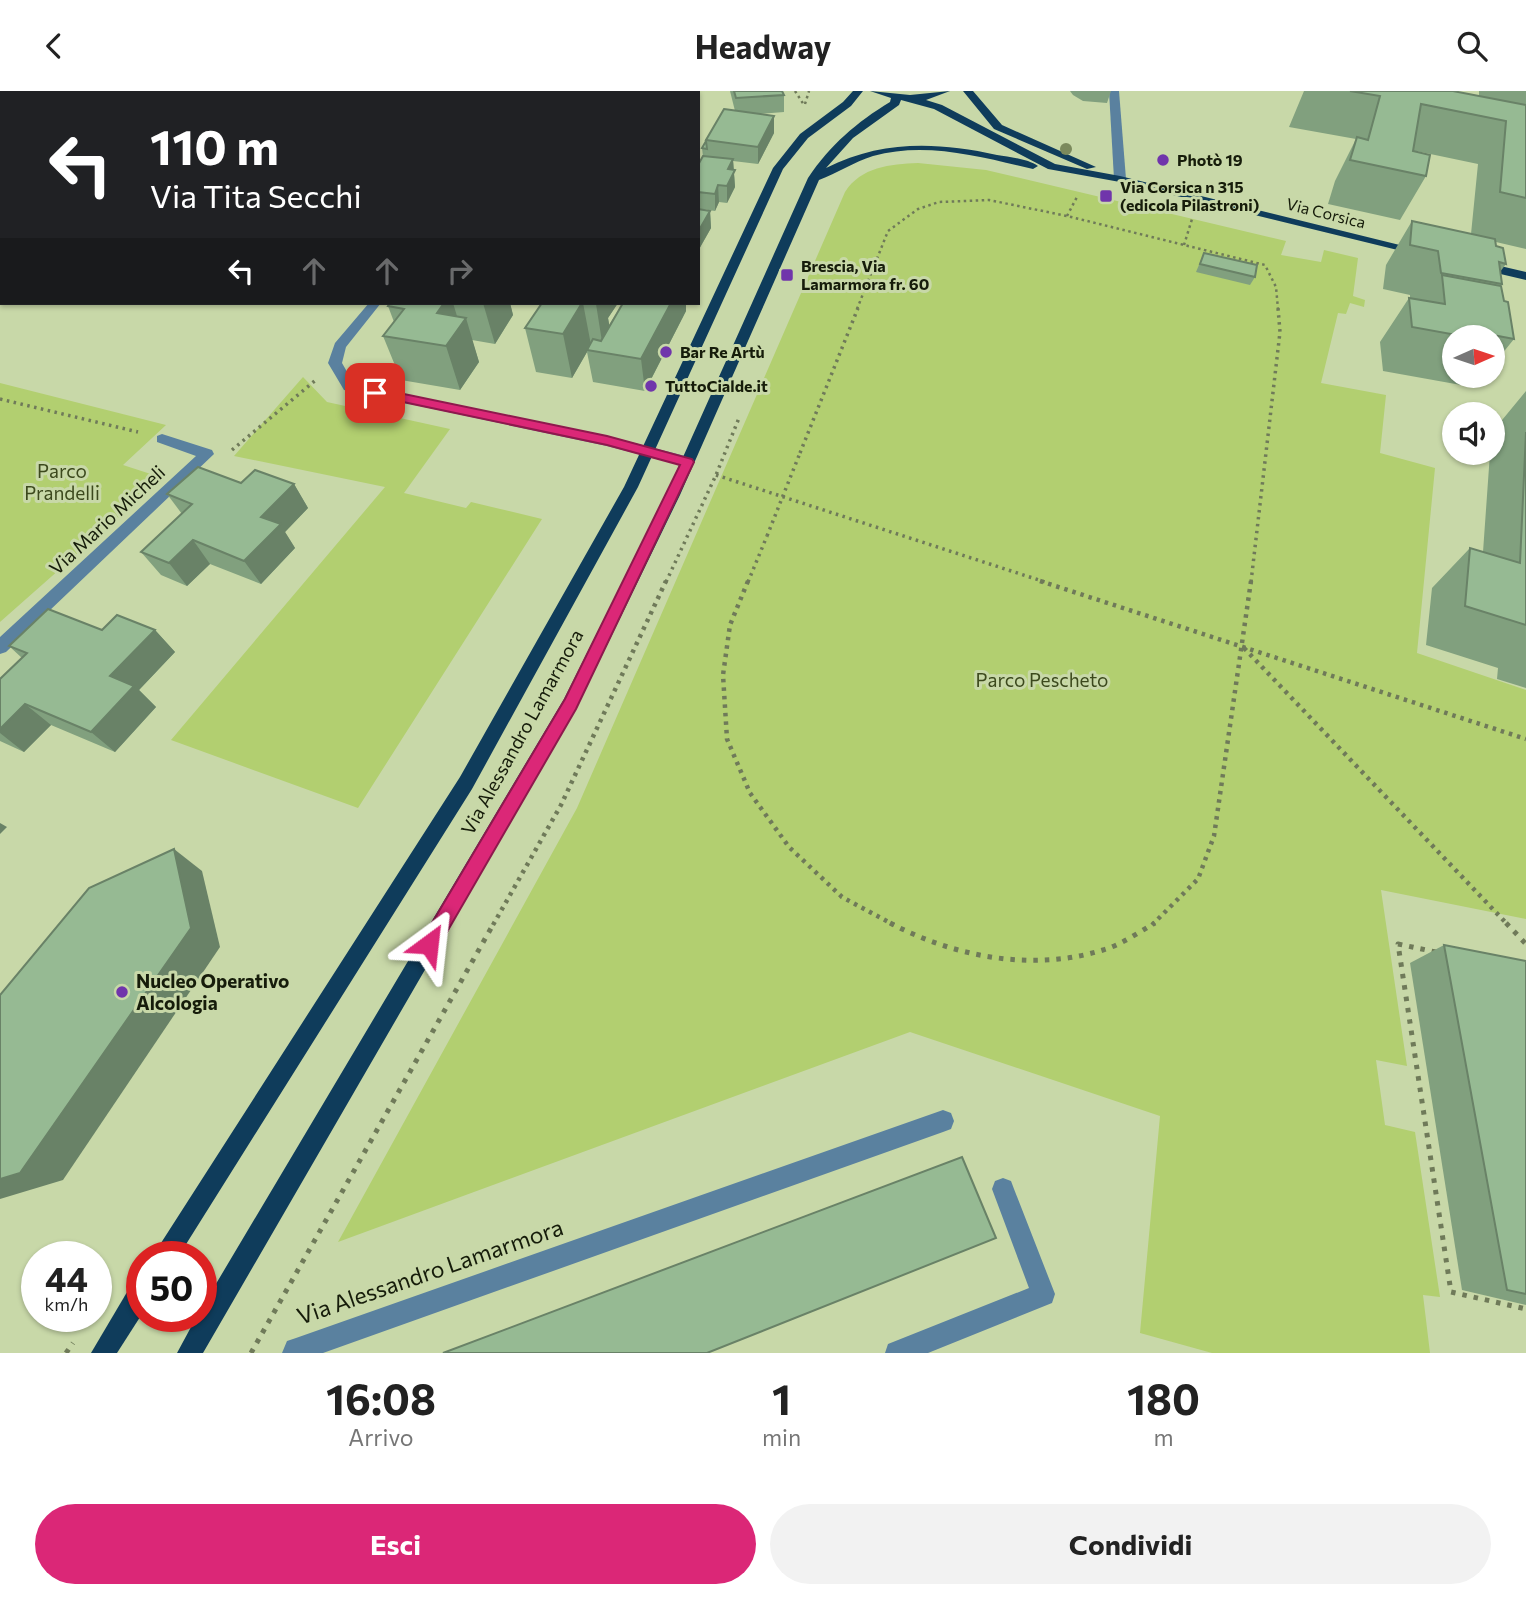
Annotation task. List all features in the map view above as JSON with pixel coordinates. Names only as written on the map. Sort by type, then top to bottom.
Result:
[{"type":"main road","name":"Via Alessandro Lamarmora","points":[[173,1241],[466,783],[631,487],[778,168],[803,136],[847,104],[858,91]]},
{"type":"main road","points":[[876,91],[895,97],[912,98],[930,97],[945,91]]},
{"type":"main road","name":"Via Corsica","points":[[968,91],[998,127],[1120,179]]},
{"type":"main road","name":"Via Alessandro Lamarmora","points":[[189,1353],[570,704],[688,462],[814,178],[844,138],[895,103],[895,97]]},
{"type":"main road","name":"Via Corsica","points":[[912,98],[938,107],[1005,145],[1052,167],[1120,179],[1434,255]]},
{"type":"main road","points":[[814,178],[863,154],[903,146],[930,146],[1032,166],[1052,167]]},
{"type":"main road","points":[[1461,261],[1526,276]]},
{"type":"main road","points":[[103,1353],[126,1316]]},
{"type":"street","points":[[1114,91],[1120,179]]},
{"type":"street","points":[[373,305],[340,346],[335,363],[349,387],[607,441],[688,462]]},
{"type":"street","name":"Via Mario Micheli","points":[[0,647],[207,454],[162,439]]},
{"type":"street","name":"Via Alessandro Lamarmora","points":[[294,1353],[296,1350],[943,1121]]},
{"type":"street","points":[[898,1353],[1043,1294],[1003,1189]]},
{"type":"path","points":[[795,91],[804,106],[810,91]]},
{"type":"path","points":[[1067,216],[1079,194],[1074,193]]},
{"type":"path","points":[[962,199],[1012,203],[1067,216],[1265,265],[1276,287],[1280,332],[1243,648],[1214,836],[1198,879],[1155,923],[1104,950],[1040,962],[979,957],[900,928],[842,897],[789,847],[750,793],[727,739],[723,675],[730,625],[888,232],[918,209],[939,202],[962,199]]},
{"type":"path","points":[[207,454],[222,458],[335,363]]},
{"type":"path","points":[[0,399],[162,439]]},
{"type":"path","points":[[251,1353],[561,804],[716,475],[742,410]]},
{"type":"path","points":[[716,475],[1526,739]]},
{"type":"path","points":[[1243,648],[1526,944]]},
{"type":"path","points":[[1449,954],[1398,944],[1451,1292],[1526,1309]]},
{"type":"green space","name":"Parco Pescheto","points":[[918,163],[986,170],[1286,241],[1281,255],[1321,262],[1324,250],[1358,258],[1353,296],[1365,300],[1364,307],[1350,303],[1346,314],[1338,313],[1321,383],[1386,395],[1380,453],[1435,468],[1417,653],[1526,690],[1526,919],[1381,890],[1407,1066],[1376,1060],[1385,1125],[1415,1132],[1440,1297],[1423,1295],[1430,1353],[1212,1353],[1140,1333],[1160,1116],[910,1032],[338,1242],[577,808],[845,192],[859,177],[868,172],[897,164]]},
{"type":"green space","points":[[303,377],[327,402],[450,429],[404,493],[466,508],[471,502],[542,519],[358,808],[171,740],[385,487],[234,456]]},
{"type":"green space","name":"Parco Prandelli","points":[[0,383],[166,425],[123,465],[163,478],[0,622]]},
{"type":"building","points":[[734,91],[782,91],[784,95],[736,98]]},
{"type":"building","points":[[1350,91],[1453,91],[1526,105],[1526,198],[1500,192],[1506,121],[1421,104],[1413,151],[1430,155],[1426,176],[1350,160],[1357,137],[1368,140],[1380,96]]},
{"type":"building","points":[[724,109],[774,116],[758,147],[706,140]]},
{"type":"building","points":[[703,156],[733,159],[728,169],[735,170],[727,186],[718,185],[715,194],[700,192],[700,161]]},
{"type":"building","points":[[700,209],[710,211],[700,228]]},
{"type":"building","points":[[1412,221],[1495,239],[1496,246],[1503,248],[1506,264],[1499,262],[1502,284],[1441,273],[1438,251],[1410,245]]},
{"type":"building","points":[[1204,253],[1257,265],[1255,277],[1200,264]]},
{"type":"building","points":[[1442,275],[1501,286],[1504,301],[1508,302],[1514,339],[1505,337],[1505,325],[1442,325],[1442,332],[1412,327],[1409,298],[1445,304]]},
{"type":"building","points":[[443,305],[437,313],[466,318],[446,346],[383,336],[404,309],[388,306]]},
{"type":"building","points":[[541,305],[581,305],[563,334],[525,328]]},
{"type":"building","points":[[622,305],[670,305],[641,359],[587,350],[593,339],[601,341]]},
{"type":"building","points":[[1526,432],[1526,625],[1465,606],[1470,548],[1520,563]]},
{"type":"building","points":[[198,467],[241,483],[255,470],[294,484],[261,517],[281,524],[244,561],[193,540],[169,563],[141,552],[192,504],[167,494]]},
{"type":"building","points":[[48,609],[102,630],[117,615],[155,630],[110,676],[134,686],[91,732],[25,704],[0,729],[0,679],[27,653],[9,646]]},
{"type":"building","name":"Nucleo Operativo Alcologia","points":[[174,849],[191,928],[20,1173],[0,1179],[0,995],[89,888]]},
{"type":"building","points":[[1444,945],[1526,961],[1526,1294],[1507,1290]]},
{"type":"building","points":[[962,1157],[996,1238],[707,1353],[443,1353]]},
{"type":"place","name":"Photò 19","points":[[1163,160]]},
{"type":"place","name":"Via Corsica n 315 (edicola Pilastroni)","points":[[1106,196]]},
{"type":"place","name":"Brescia, Via Lamarmora fr. 60","points":[[787,275]]},
{"type":"place","name":"Bar Re Artù","points":[[666,352]]},
{"type":"place","name":"TuttoCialde.it","points":[[651,386]]},
{"type":"place","name":"Nucleo Operativo Alcologia","points":[[122,992]]},
{"type":"route","points":[[375,393],[607,441],[688,462],[570,704],[429,944]]}]
